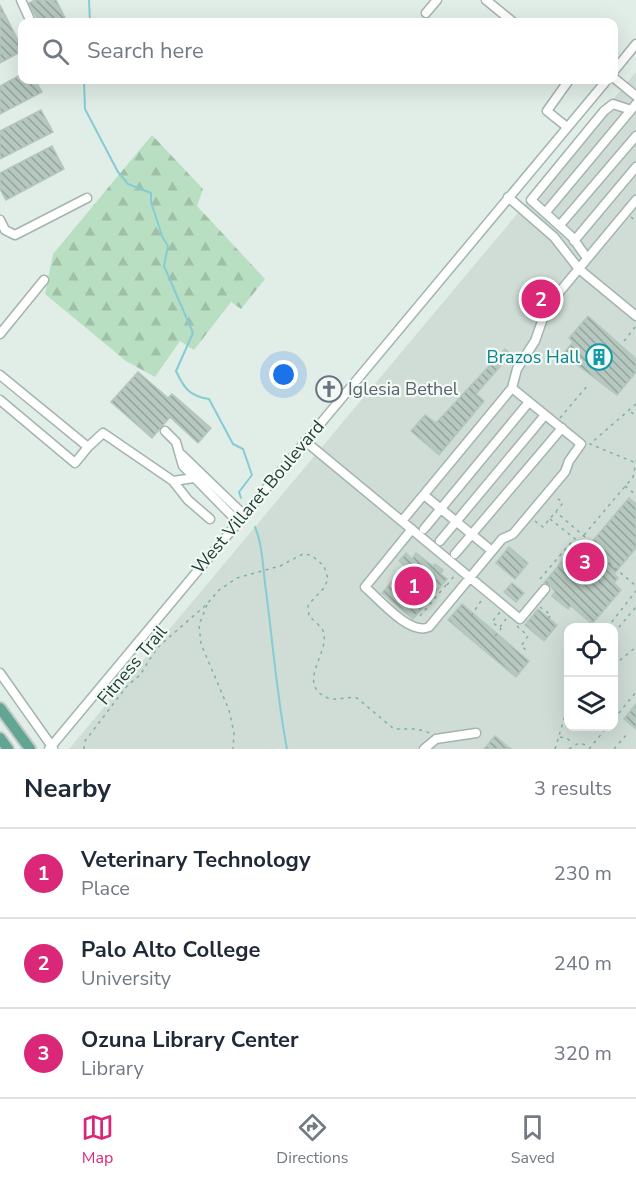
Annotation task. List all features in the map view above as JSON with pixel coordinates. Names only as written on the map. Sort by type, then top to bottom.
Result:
[{"type":"main road","points":[[0,708],[30,749]]},
{"type":"main road","points":[[0,738],[8,749]]},
{"type":"street","points":[[21,0],[29,18]]},
{"type":"street","points":[[426,13],[437,0]]},
{"type":"street","points":[[486,0],[508,18]]},
{"type":"street","points":[[618,66],[636,44]]},
{"type":"street","points":[[618,81],[636,96]]},
{"type":"street","points":[[567,127],[547,111],[568,84]]},
{"type":"street","name":"West Villaret Boulevard","points":[[52,748],[604,84]]},
{"type":"street","points":[[587,258],[560,225],[531,200],[604,111],[613,104],[633,107]]},
{"type":"street","points":[[546,212],[633,107]]},
{"type":"street","points":[[560,225],[636,136]]},
{"type":"street","points":[[574,241],[636,167]]},
{"type":"street","points":[[508,197],[554,237],[579,269],[636,316]]},
{"type":"street","points":[[0,220],[5,230],[15,235],[87,198]]},
{"type":"street","points":[[402,521],[512,388],[517,369],[535,341],[547,308],[636,200]]},
{"type":"street","points":[[0,334],[44,280]]},
{"type":"street","points":[[0,375],[88,447]]},
{"type":"street","points":[[412,529],[365,587],[411,627],[421,630],[429,627],[502,539],[513,534],[565,472],[568,461],[580,444],[512,388]]},
{"type":"street","points":[[0,400],[75,463],[103,433],[173,481],[188,500],[210,519]]},
{"type":"street","points":[[424,529],[530,402]]},
{"type":"street","points":[[440,541],[546,415]]},
{"type":"street","points":[[455,554],[562,428]]},
{"type":"street","points":[[165,431],[176,442],[197,476],[241,518]]},
{"type":"street","points":[[305,441],[488,592],[502,609],[520,619],[545,589]]},
{"type":"street","points":[[173,481],[197,476]]},
{"type":"street","points":[[424,495],[492,551]]},
{"type":"street","points":[[0,673],[52,748]]},
{"type":"street","points":[[424,749],[436,739],[476,733]]},
{"type":"path","points":[[624,341],[636,326]]},
{"type":"path","points":[[560,418],[588,385]]},
{"type":"path","points":[[584,536],[635,473],[636,462],[590,444],[636,404]]},
{"type":"path","points":[[630,411],[636,416]]},
{"type":"path","points":[[625,486],[636,495]]},
{"type":"path","points":[[534,520],[543,527],[556,512],[563,503],[554,495]]},
{"type":"path","points":[[550,519],[589,549],[593,544],[556,512]]},
{"type":"path","points":[[564,530],[569,524]]},
{"type":"path","points":[[540,579],[574,538]]},
{"type":"path","name":"Fitness Trail","points":[[84,749],[85,741],[127,686],[140,675],[157,648],[207,604],[219,590],[237,578],[266,570],[303,554],[311,555],[324,566],[328,579],[324,588],[308,605],[309,616],[325,635],[314,669],[313,681],[317,689],[326,697],[338,700],[357,698],[394,729],[425,731],[436,739]]},
{"type":"path","points":[[609,563],[636,586]]},
{"type":"path","points":[[420,616],[455,575]]},
{"type":"path","points":[[446,585],[451,589],[453,587]]},
{"type":"path","points":[[471,616],[488,592]]},
{"type":"path","points":[[610,623],[636,592]]},
{"type":"path","points":[[207,604],[199,625],[201,644],[229,710],[234,733],[233,749]]},
{"type":"path","points":[[535,607],[542,607],[551,615],[546,621]]},
{"type":"path","points":[[618,628],[636,607]]},
{"type":"path","points":[[495,636],[507,618],[502,609],[492,622],[499,627]]},
{"type":"path","points":[[514,624],[528,636],[521,646],[525,649],[522,653]]},
{"type":"path","points":[[618,662],[636,646]]},
{"type":"path","points":[[618,713],[636,692]]},
{"type":"path","points":[[555,749],[564,720]]},
{"type":"path","points":[[569,749],[583,743],[589,748],[604,731]]},
{"type":"path","points":[[614,749],[628,733]]},
{"type":"path","points":[[559,737],[568,738],[574,745]]},
{"type":"shaded area","points":[[636,72],[636,749],[69,749]]},
{"type":"green space","points":[[152,135],[203,189],[197,206],[265,279],[241,309],[231,302],[194,350],[180,341],[155,377],[126,361],[45,294],[53,254]]},
{"type":"building","points":[[35,0],[56,0],[65,18],[37,18],[29,3]]},
{"type":"building","points":[[0,5],[18,40],[18,53],[0,63]]},
{"type":"building","points":[[18,76],[18,84],[37,84],[42,92],[0,114],[0,86]]},
{"type":"building","points":[[41,110],[53,132],[0,159],[0,131]]},
{"type":"building","points":[[52,146],[64,169],[6,200],[0,189],[0,173]]},
{"type":"building","name":"Brazos Hall","points":[[588,316],[636,359],[636,372],[617,395],[563,354],[573,342],[569,338]]},
{"type":"building","points":[[505,349],[511,354],[476,394],[484,401],[439,455],[411,431],[425,415],[436,423]]},
{"type":"building","points":[[138,372],[168,398],[172,394],[211,428],[198,443],[170,417],[152,438],[111,402]]},
{"type":"building","points":[[629,498],[636,504],[636,548],[614,574],[618,578],[614,583],[621,590],[593,623],[571,606],[568,609],[552,596],[555,592],[551,586],[544,583],[577,543],[585,550]]},
{"type":"building","points":[[509,547],[528,563],[515,579],[496,563]]},
{"type":"building","points":[[406,553],[412,559],[416,553],[433,566],[435,564],[443,570],[441,574],[447,579],[413,619],[382,593],[405,566],[399,561]]},
{"type":"building","points":[[512,583],[524,593],[516,602],[504,592]]},
{"type":"building","points":[[462,604],[529,661],[516,677],[448,620]]},
{"type":"building","points":[[538,609],[557,625],[544,641],[525,625]]},
{"type":"building","points":[[636,704],[636,729],[624,719]]},
{"type":"building","points":[[495,736],[511,749],[484,749]]},
{"type":"waterway","points":[[89,0],[90,18]]},
{"type":"waterway","points":[[84,84],[85,109],[118,172],[128,184],[151,193],[151,202],[162,236],[168,246],[164,266],[193,333],[176,371],[188,390],[197,396],[209,399],[233,444],[243,449],[252,475],[239,492],[241,498]]},
{"type":"waterway","points":[[255,527],[261,550],[287,749]]},
{"type":"place","name":"Palo Alto College","points":[[541,299]]},
{"type":"place","name":"Brazos Hall","points":[[599,357]]},
{"type":"place","name":"Iglesia Bethel","points":[[329,389]]},
{"type":"place","name":"Ozuna Library Center","points":[[585,562]]},
{"type":"place","name":"Veterinary Technology","points":[[414,586]]}]
